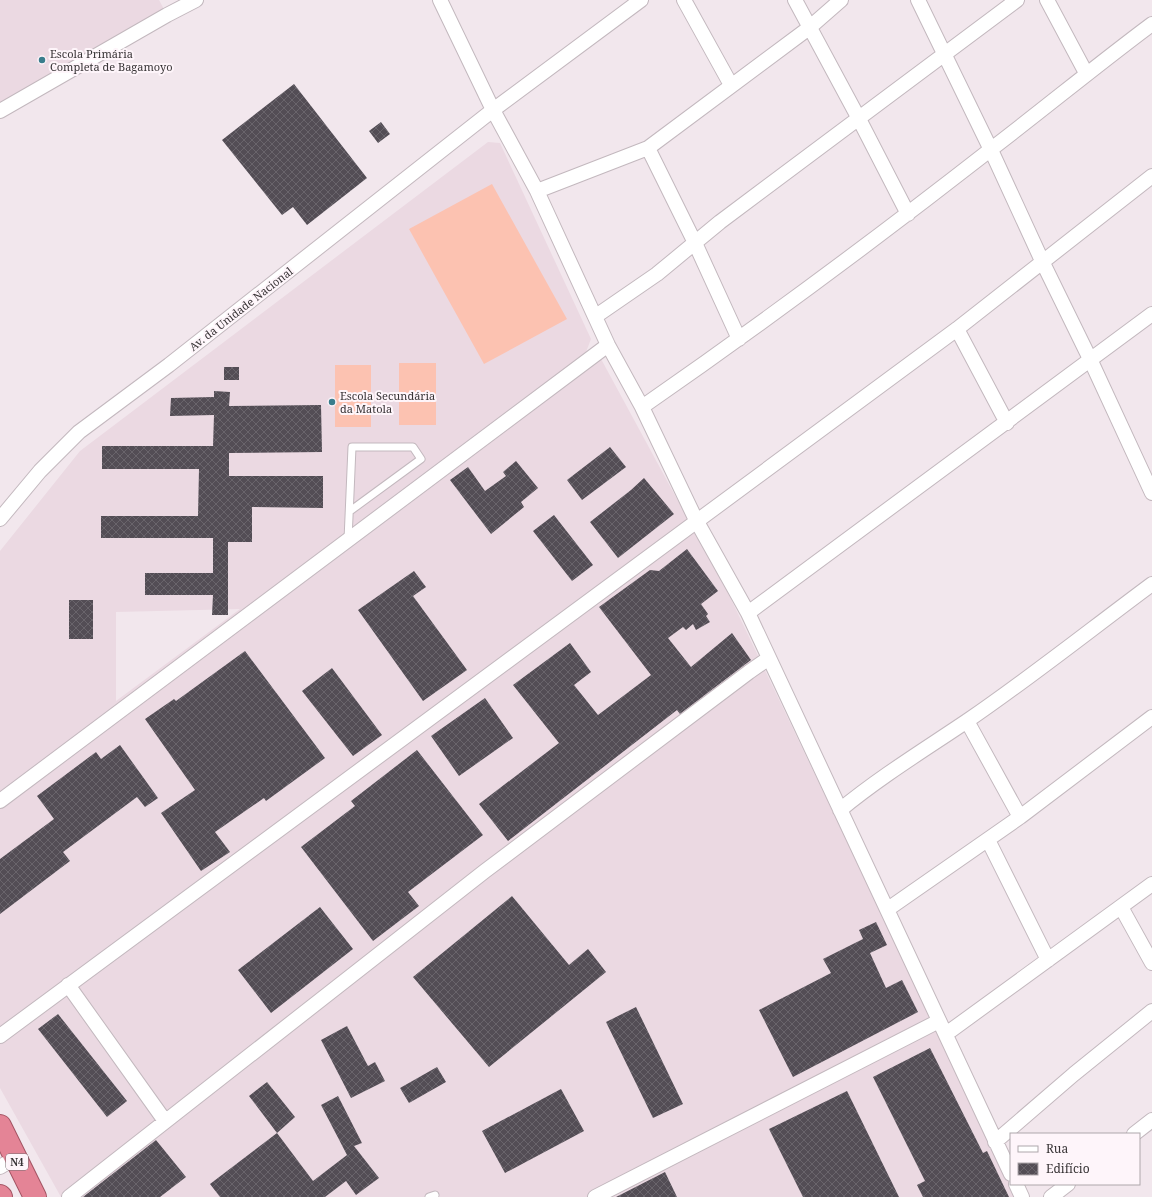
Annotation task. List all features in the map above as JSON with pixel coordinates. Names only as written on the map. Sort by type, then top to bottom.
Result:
[{"type":"highway","name":"N4","points":[[0,1126],[7,1163],[35,1197]]},
{"type":"street","points":[[0,111],[160,19],[196,0]]},
{"type":"street","points":[[440,0],[492,110],[537,190],[608,345],[642,407],[696,520],[748,613],[1010,1172]]},
{"type":"street","name":"Av. da Unidade Nacional","points":[[0,519],[40,471],[78,432],[169,365],[492,110],[641,0]]},
{"type":"street","points":[[684,0],[730,85]]},
{"type":"street","points":[[795,0],[908,214]]},
{"type":"street","points":[[537,190],[648,148],[730,85],[809,28],[841,0]]},
{"type":"street","points":[[918,0],[991,150],[1042,263],[1090,359],[1152,493]]},
{"type":"street","points":[[596,316],[657,274],[858,117],[945,55],[1017,0]]},
{"type":"street","points":[[1047,0],[1086,73]]},
{"type":"street","points":[[642,407],[739,339],[908,214],[991,150],[1086,73],[1152,24]]},
{"type":"street","points":[[648,148],[695,243],[739,339]]},
{"type":"street","points":[[0,1036],[956,329],[1152,176]]},
{"type":"street","points":[[748,613],[1007,423],[1090,359],[1152,314]]},
{"type":"street","points":[[956,329],[1007,423]]},
{"type":"street","points":[[0,801],[608,345]]},
{"type":"street","points":[[840,810],[868,787],[967,721],[1035,672],[1152,584]]},
{"type":"street","points":[[69,1197],[486,871],[769,658]]},
{"type":"street","points":[[888,909],[1020,817],[1152,717]]},
{"type":"street","points":[[967,721],[1020,817]]},
{"type":"street","points":[[988,840],[1048,960]]},
{"type":"street","points":[[946,1034],[1152,884]]},
{"type":"street","points":[[1121,907],[1152,963]]},
{"type":"street","points":[[68,985],[165,1121]]},
{"type":"street","points":[[995,1142],[1074,1074],[1152,1011]]},
{"type":"street","points":[[595,1197],[940,1021]]},
{"type":"street","points":[[1135,1133],[1152,1120]]},
{"type":"street","points":[[1016,1185],[1022,1197]]},
{"type":"street","points":[[1051,1197],[1067,1185]]},
{"type":"lane","points":[[348,540],[352,447],[412,447],[421,459],[350,511]]},
{"type":"shaded area","name":"Escola Primária Completa de Bagamoyo","points":[[0,0],[159,0],[167,15],[0,104]]},
{"type":"shaded area","points":[[488,142],[500,143],[591,339],[586,352],[594,346],[729,595],[1017,1197],[61,1197],[0,1088],[0,551],[80,451]],"holes":[[[240,609],[116,701],[116,612]]]},
{"type":"shaded area","points":[[492,184],[567,319],[484,364],[409,229]]},
{"type":"shaded area","points":[[399,363],[436,363],[436,425],[399,425]]},
{"type":"shaded area","points":[[335,365],[371,365],[371,427],[335,427]]},
{"type":"building","points":[[294,84],[367,178],[307,225],[293,207],[282,215],[222,140]]},
{"type":"building","points":[[381,122],[390,134],[378,143],[369,131]]},
{"type":"building","points":[[224,367],[239,367],[239,380],[224,380]]},
{"type":"building","points":[[214,391],[230,392],[229,406],[321,405],[322,452],[229,453],[229,476],[323,476],[323,508],[252,507],[252,542],[228,542],[228,615],[212,615],[213,595],[145,595],[145,573],[213,573],[213,538],[101,538],[101,516],[198,516],[199,469],[102,469],[102,446],[213,446],[214,415],[170,416],[171,398],[214,397]]},
{"type":"building","points":[[610,447],[626,467],[582,500],[567,480]]},
{"type":"building","points":[[516,461],[538,488],[521,502],[524,507],[491,534],[450,480],[468,467],[485,491],[506,476],[503,472]]},
{"type":"building","points":[[644,478],[674,514],[618,558],[590,522]]},
{"type":"building","points":[[554,515],[593,565],[572,581],[533,531]]},
{"type":"building","points":[[687,549],[718,591],[701,604],[708,614],[706,616],[710,622],[696,630],[693,624],[686,630],[683,627],[668,638],[691,667],[732,633],[751,660],[680,714],[677,710],[508,841],[479,804],[559,743],[513,685],[570,643],[591,672],[574,685],[598,715],[651,675],[599,607],[650,570],[659,571]]},
{"type":"building","points":[[414,571],[426,587],[413,596],[467,670],[423,701],[358,610]]},
{"type":"building","points":[[69,600],[93,600],[93,639],[69,639]]},
{"type":"building","points":[[245,651],[325,758],[266,801],[264,798],[215,832],[230,852],[201,871],[161,813],[195,790],[145,719],[174,699],[176,701]]},
{"type":"building","points":[[332,668],[382,735],[353,756],[302,691]]},
{"type":"building","points":[[485,698],[513,738],[459,776],[431,736]]},
{"type":"building","points":[[120,745],[158,798],[145,807],[137,797],[63,852],[70,861],[0,914],[0,859],[54,819],[37,796],[96,752],[101,759]]},
{"type":"building","points":[[417,750],[483,835],[408,892],[419,906],[373,941],[301,847],[355,806],[351,801]]},
{"type":"building","points":[[512,896],[569,965],[588,949],[606,972],[489,1067],[413,977]]},
{"type":"building","points":[[320,907],[353,949],[271,1013],[238,970]]},
{"type":"building","points":[[876,922],[887,945],[870,953],[886,988],[902,980],[918,1012],[793,1077],[759,1010],[831,973],[823,959],[863,939],[859,930]]},
{"type":"building","points":[[636,1007],[683,1104],[653,1118],[606,1022]]},
{"type":"building","points":[[58,1014],[127,1101],[107,1117],[38,1029]]},
{"type":"building","points":[[347,1026],[368,1066],[375,1062],[385,1081],[351,1098],[321,1040]]},
{"type":"building","points":[[930,1048],[983,1153],[987,1151],[1009,1197],[923,1197],[917,1185],[925,1181],[873,1077]]},
{"type":"building","points":[[437,1067],[446,1082],[409,1103],[400,1088]]},
{"type":"building","points":[[267,1082],[295,1117],[277,1133],[249,1096]]},
{"type":"building","points":[[561,1089],[584,1131],[505,1173],[482,1131]]},
{"type":"building","points":[[847,1091],[899,1197],[803,1197],[769,1129]]},
{"type":"building","points":[[338,1096],[362,1143],[354,1146],[379,1178],[356,1195],[346,1181],[325,1197],[220,1197],[210,1184],[277,1133],[313,1181],[347,1155],[321,1105]]},
{"type":"building","points":[[156,1140],[186,1177],[160,1197],[83,1197]]},
{"type":"building","points":[[665,1172],[677,1197],[616,1197]]},
{"type":"place","name":"Escola Primária Completa de Bagamoyo","points":[[42,60]]},
{"type":"place","name":"Escola Secundária da Matola","points":[[332,402]]}]
